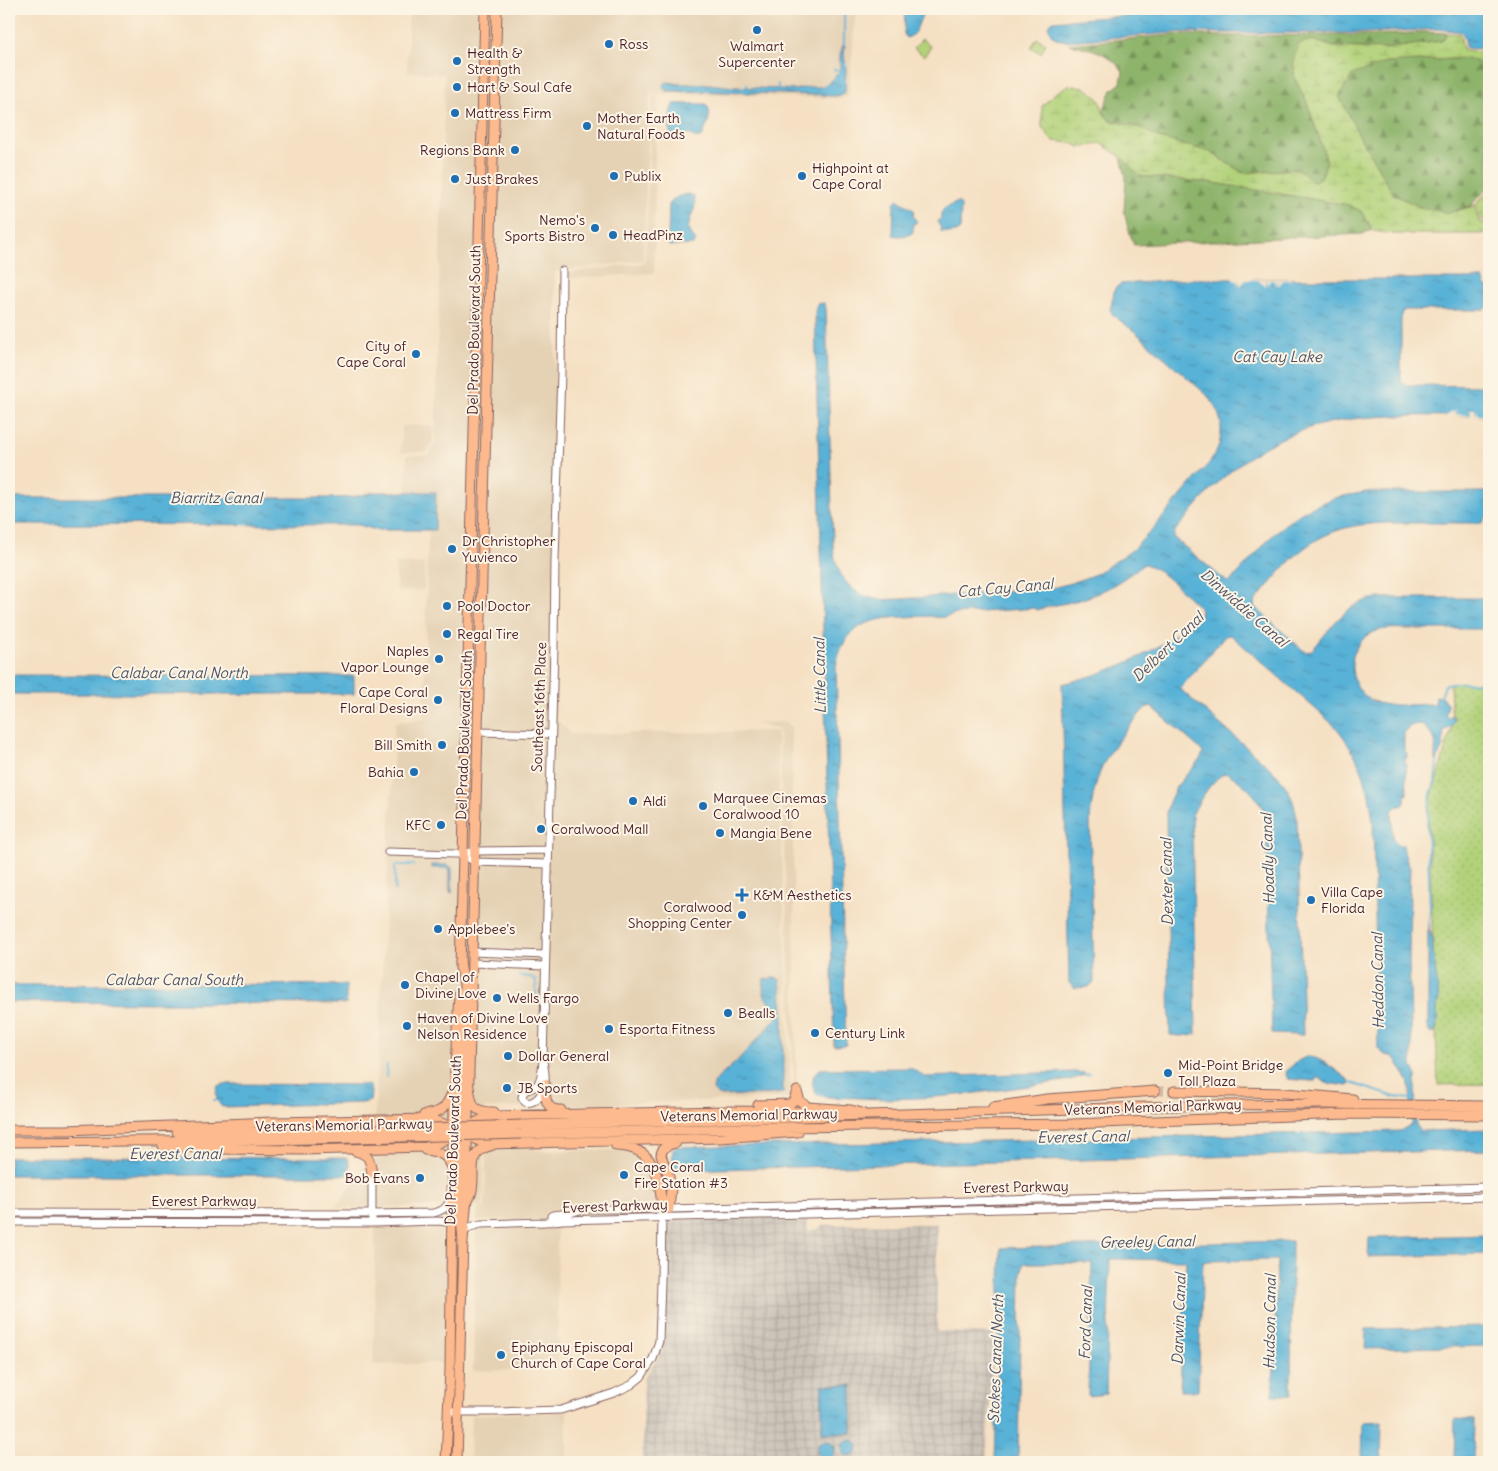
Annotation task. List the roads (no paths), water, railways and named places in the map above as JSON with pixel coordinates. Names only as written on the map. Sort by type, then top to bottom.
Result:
[{"type":"main road","name":"Del Prado Boulevard South","points":[[446,1462],[450,1369],[452,1170],[455,1134],[460,961],[485,9]]},
{"type":"main road","name":"Del Prado Boulevard South","points":[[457,1462],[463,1237],[466,1205],[496,11]]},
{"type":"main road","points":[[480,205],[485,225],[484,273],[489,283]]},
{"type":"main road","points":[[470,567],[476,577],[477,608],[481,625]]},
{"type":"main road","points":[[468,676],[472,694],[471,720],[478,732]]},
{"type":"main road","points":[[460,961],[464,985],[461,1109],[472,1137],[481,1142],[496,1145]]},
{"type":"main road","points":[[545,1084],[546,1100],[553,1110],[594,1109],[616,1113]]},
{"type":"main road","points":[[394,1119],[436,1113],[446,1104],[455,1087]]},
{"type":"main road","points":[[469,1087],[472,1102],[480,1111],[532,1111],[548,1115]]},
{"type":"main road","points":[[661,1112],[709,1106],[790,1104],[794,1100],[797,1091],[800,1101],[808,1107],[840,1109],[862,1113]]},
{"type":"main road","name":"Veterans Memorial Parkway","points":[[938,1113],[966,1111],[1047,1099],[1155,1091]]},
{"type":"main road","name":"Veterans Memorial Parkway","points":[[1174,1091],[1305,1094],[1406,1110]]},
{"type":"main road","name":"Veterans Memorial Parkway","points":[[521,1130],[888,1114],[1247,1105],[1319,1104],[1406,1110]]},
{"type":"main road","name":"Veterans Memorial Parkway","points":[[9,1142],[95,1142],[521,1130],[1072,1124],[1347,1114],[1489,1106]]},
{"type":"main road","points":[[95,1142],[213,1149],[414,1148],[443,1142],[479,1120],[495,1116],[726,1110],[888,1114]]},
{"type":"main road","name":"Veterans Memorial Parkway","points":[[1421,1110],[1489,1115]]},
{"type":"main road","points":[[514,1144],[502,1140],[499,1127],[504,1119],[518,1116]]},
{"type":"main road","points":[[394,1119],[419,1122],[423,1127],[423,1138],[420,1142],[403,1148]]},
{"type":"main road","points":[[66,1130],[432,1119],[445,1124],[455,1134],[461,1148],[460,1210],[463,1237]]},
{"type":"main road","points":[[664,1212],[671,1188],[662,1160],[662,1152],[669,1144],[861,1127]]},
{"type":"main road","name":"Veterans Memorial Parkway","points":[[9,1130],[401,1133]]},
{"type":"main road","points":[[466,1205],[472,1191],[473,1162],[483,1148],[514,1144],[721,1138]]},
{"type":"main road","points":[[526,1144],[542,1148],[619,1146],[636,1151],[646,1157],[656,1170],[664,1212]]},
{"type":"main road","points":[[372,1174],[376,1157],[391,1148]]},
{"type":"main road","points":[[414,1148],[438,1152],[449,1159],[452,1170]]},
{"type":"main road","points":[[346,1149],[360,1152],[367,1156],[371,1164],[372,1174]]},
{"type":"street","name":"Southeast 16th Place","points":[[545,1084],[536,1101],[528,1103],[524,1101],[522,1095],[525,1090],[536,1086],[539,1081],[543,1061],[562,271]]},
{"type":"street","points":[[478,732],[551,734]]},
{"type":"street","points":[[388,852],[463,854],[475,851],[548,850]]},
{"type":"street","points":[[463,854],[474,862],[548,864]]},
{"type":"street","points":[[472,952],[546,955]]},
{"type":"street","points":[[472,963],[545,966]]},
{"type":"street","points":[[543,1061],[545,1084]]},
{"type":"street","points":[[372,1174],[372,1223]]},
{"type":"street","name":"Everest Parkway","points":[[664,1212],[813,1205],[1489,1187]]},
{"type":"street","name":"Everest Parkway","points":[[9,1213],[372,1214],[437,1212],[446,1207],[452,1197]]},
{"type":"street","points":[[1117,1197],[1117,1206]]},
{"type":"street","name":"Everest Parkway","points":[[463,1237],[470,1227],[481,1224],[551,1222],[553,1214],[570,1213],[584,1209],[664,1212],[813,1213],[1489,1197]]},
{"type":"street","points":[[948,1202],[948,1210]]},
{"type":"street","points":[[893,1203],[893,1211]]},
{"type":"street","points":[[813,1205],[813,1213]]},
{"type":"street","points":[[448,1412],[560,1410],[614,1393],[641,1377],[656,1353],[659,1341],[664,1212]]},
{"type":"street","points":[[186,1214],[186,1222]]},
{"type":"street","name":"Everest Parkway","points":[[9,1222],[372,1223],[437,1221],[452,1224]]},
{"type":"water","points":[[905,9],[927,9],[921,16],[914,33],[907,38],[904,34]]},
{"type":"water","points":[[1464,9],[1486,9],[1488,45],[1485,47],[1465,48],[1465,39],[1462,32],[1438,29],[1364,33],[1185,32],[1066,41],[1057,39],[1052,35],[1048,26],[1052,21],[1179,12],[1464,12]]},
{"type":"water","points":[[843,45],[845,46],[846,67],[845,92],[838,96],[667,91],[663,88],[664,84],[668,82],[793,90],[823,87],[840,71],[840,55]]},
{"type":"water","points":[[674,104],[706,104],[709,116],[702,137],[696,138],[687,134],[675,136],[670,133],[670,114]]},
{"type":"water","points":[[686,194],[693,195],[695,200],[689,226],[690,232],[696,241],[693,245],[669,246],[669,205],[674,199]]},
{"type":"water","points":[[897,199],[914,210],[913,216],[917,222],[913,224],[913,232],[900,236],[893,235],[894,204]]},
{"type":"water","points":[[959,203],[961,206],[960,230],[952,233],[941,232],[937,222],[941,218],[942,212],[945,208]]},
{"type":"water","points":[[1195,279],[1483,279],[1489,288],[1489,306],[1484,310],[1405,310],[1402,312],[1401,317],[1402,383],[1406,385],[1485,386],[1489,390],[1489,411],[1484,416],[1382,416],[1351,419],[1320,425],[1289,435],[1259,450],[1222,479],[1175,531],[1174,538],[1227,582],[1231,581],[1284,525],[1304,511],[1334,498],[1366,492],[1485,492],[1489,497],[1489,514],[1482,523],[1370,524],[1344,528],[1331,533],[1306,547],[1292,559],[1256,600],[1254,606],[1304,651],[1308,652],[1313,649],[1341,616],[1357,604],[1367,600],[1378,598],[1485,598],[1489,602],[1489,625],[1485,629],[1383,629],[1374,632],[1364,638],[1357,647],[1353,657],[1352,668],[1354,679],[1359,689],[1367,697],[1378,703],[1398,705],[1435,704],[1436,696],[1443,698],[1448,705],[1445,715],[1447,717],[1454,716],[1452,726],[1444,730],[1443,744],[1437,762],[1435,741],[1424,725],[1413,725],[1404,732],[1404,751],[1407,753],[1405,763],[1407,795],[1405,795],[1405,803],[1402,806],[1397,806],[1392,811],[1393,840],[1398,845],[1403,845],[1410,867],[1409,956],[1412,1065],[1417,1076],[1415,1081],[1416,1125],[1421,1131],[1489,1129],[1489,1150],[674,1170],[672,1168],[673,1149],[677,1147],[1400,1131],[1412,1124],[1408,1081],[1395,1059],[1385,1055],[1378,1049],[1373,823],[1366,783],[1358,761],[1336,727],[1232,636],[1225,636],[1180,689],[1270,768],[1281,780],[1292,797],[1297,820],[1303,1035],[1272,1034],[1266,820],[1257,799],[1240,782],[1227,773],[1212,784],[1197,805],[1192,816],[1196,1034],[1170,1035],[1166,813],[1176,787],[1201,758],[1203,753],[1151,706],[1145,708],[1113,747],[1095,787],[1090,822],[1094,982],[1089,987],[1075,988],[1069,983],[1062,684],[1108,670],[1151,651],[1191,624],[1201,613],[1200,608],[1172,582],[1157,570],[1144,564],[1105,589],[1074,601],[1037,610],[1035,608],[955,614],[946,617],[899,617],[885,619],[859,627],[849,636],[841,649],[836,666],[846,1045],[834,1046],[816,358],[815,312],[817,304],[824,303],[826,308],[833,544],[836,563],[844,580],[857,592],[876,599],[900,599],[1052,588],[1071,583],[1096,574],[1131,551],[1151,531],[1210,462],[1219,446],[1221,422],[1217,409],[1207,395],[1134,331],[1114,316],[1110,310],[1115,288],[1121,284]]},
{"type":"water","name":"Biarritz Canal","points":[[374,492],[436,492],[435,530],[376,530],[359,525],[9,524],[9,498],[336,498],[353,497]]},
{"type":"water","points":[[9,675],[354,676],[354,694],[9,694]]},
{"type":"water","points":[[432,865],[448,865],[452,868],[452,893],[450,892],[450,869],[432,868]]},
{"type":"water","points":[[1428,925],[1431,933],[1439,999],[1437,1026],[1433,1034],[1429,1032],[1428,1026]]},
{"type":"water","points":[[774,978],[780,981],[783,1012],[783,1093],[722,1096],[717,1094],[713,1090],[715,1081],[736,1062],[777,1018],[777,1010],[767,1000],[763,990],[764,979]]},
{"type":"water","points":[[9,985],[346,985],[346,1004],[9,1002]]},
{"type":"water","points":[[1308,1056],[1330,1066],[1349,1080],[1350,1084],[1348,1086],[1326,1083],[1318,1077],[1316,1081],[1288,1079],[1286,1075],[1287,1070]]},
{"type":"water","points":[[911,1068],[925,1077],[1074,1072],[1084,1073],[1085,1075],[1070,1080],[938,1097],[885,1099],[832,1097],[816,1094],[813,1087],[813,1077],[820,1069]]},
{"type":"water","points":[[224,1084],[367,1085],[370,1087],[371,1092],[370,1101],[362,1103],[223,1107],[218,1101],[216,1094],[218,1086]]},
{"type":"water","points":[[9,1157],[347,1158],[350,1166],[348,1175],[9,1175]]},
{"type":"water","points":[[1489,1235],[1489,1254],[1368,1257],[1369,1238]]},
{"type":"water","points":[[1292,1241],[1291,1395],[1273,1395],[1277,1260],[1203,1261],[1198,1391],[1180,1391],[1186,1260],[1110,1259],[1106,1394],[1088,1396],[1092,1263],[1024,1263],[1021,1273],[1018,1462],[995,1462],[1001,1248]]},
{"type":"water","points":[[1489,1327],[1489,1346],[1365,1349],[1366,1329]]},
{"type":"water","points":[[822,1385],[852,1385],[852,1433],[822,1433]]},
{"type":"water","points":[[1455,1419],[1474,1420],[1473,1462],[1454,1462]]},
{"type":"water","points":[[1382,1421],[1381,1462],[1362,1462],[1363,1422]]},
{"type":"water","points":[[847,1440],[853,1440],[858,1445],[856,1454],[847,1456],[842,1451],[842,1445]]},
{"type":"water","points":[[826,1441],[832,1444],[835,1450],[832,1456],[826,1459],[820,1456],[817,1450],[820,1444]]},
{"type":"waterway","points":[[844,9],[844,45]]},
{"type":"waterway","points":[[834,69],[840,71]]},
{"type":"waterway","points":[[778,84],[778,89]]},
{"type":"waterway","points":[[1441,697],[1445,685],[1450,683],[1489,682]]},
{"type":"waterway","points":[[1428,925],[1430,909],[1427,825],[1437,762]]},
{"type":"waterway","points":[[395,890],[395,866],[414,865]]},
{"type":"waterway","points":[[519,976],[531,977],[536,980],[536,1000]]},
{"type":"waterway","points":[[386,1077],[387,1065]]},
{"type":"waterway","points":[[1085,1075],[1089,1074]]},
{"type":"waterway","points":[[1351,1083],[1395,1097],[1411,1099]]},
{"type":"tunnel","points":[[1155,1091],[1174,1091]]},
{"type":"place","name":"Walmart Supercenter","points":[[757,30]]},
{"type":"place","name":"Ross","points":[[609,44]]},
{"type":"place","name":"Health & Strength","points":[[457,61]]},
{"type":"place","name":"Hart & Soul Cafe","points":[[457,87]]},
{"type":"place","name":"Mattress Firm","points":[[455,113]]},
{"type":"place","name":"Mother Earth Natural Foods","points":[[587,126]]},
{"type":"place","name":"Regions Bank","points":[[515,150]]},
{"type":"place","name":"Publix","points":[[614,176]]},
{"type":"place","name":"Highpoint at Cape Coral","points":[[802,176]]},
{"type":"place","name":"Just Brakes","points":[[455,179]]},
{"type":"place","name":"Nemo's Sports Bistro","points":[[595,228]]},
{"type":"place","name":"HeadPinz","points":[[613,235]]},
{"type":"place","name":"City of Cape Coral","points":[[416,354]]},
{"type":"place","name":"Dr Christopher Yuvienco","points":[[452,549]]},
{"type":"place","name":"Pool Doctor","points":[[447,606]]},
{"type":"place","name":"Regal Tire","points":[[447,634]]},
{"type":"place","name":"Naples Vapor Lounge","points":[[439,659]]},
{"type":"place","name":"Cape Coral Floral Designs","points":[[438,700]]},
{"type":"place","name":"Bill Smith","points":[[442,745]]},
{"type":"place","name":"Bahia","points":[[414,772]]},
{"type":"place","name":"Aldi","points":[[633,801]]},
{"type":"place","name":"Marquee Cinemas Coralwood 10","points":[[703,806]]},
{"type":"place","name":"KFC","points":[[441,825]]},
{"type":"place","name":"Coralwood Mall","points":[[541,829]]},
{"type":"place","name":"Mangia Bene","points":[[720,833]]},
{"type":"place","name":"K&M Aesthetics","points":[[742,895]]},
{"type":"place","name":"Villa Cape Florida","points":[[1311,900]]},
{"type":"place","name":"Coralwood Shopping Center","points":[[742,915]]},
{"type":"place","name":"Applebee's","points":[[438,929]]},
{"type":"place","name":"Chapel of Divine Love","points":[[405,985]]},
{"type":"place","name":"Wells Fargo","points":[[497,998]]},
{"type":"place","name":"Bealls","points":[[728,1013]]},
{"type":"place","name":"Haven of Divine Love Nelson Residence","points":[[407,1026]]},
{"type":"place","name":"Esporta Fitness","points":[[609,1029]]},
{"type":"place","name":"Century Link","points":[[815,1033]]},
{"type":"place","name":"Dollar General","points":[[508,1056]]},
{"type":"place","name":"Mid-Point Bridge Toll Plaza","points":[[1168,1073]]},
{"type":"place","name":"JB Sports","points":[[507,1088]]},
{"type":"place","name":"Cape Coral Fire Station #3","points":[[624,1175]]},
{"type":"place","name":"Bob Evans","points":[[420,1178]]},
{"type":"place","name":"Epiphany Episcopal Church of Cape Coral","points":[[501,1355]]},
{"type":"water label","name":"Cat Cay Lake","points":[[1277,357]]},
{"type":"water label","name":"Cat Cay Canal","points":[[1005,588]]},
{"type":"water label","name":"Dinwiddie Canal","points":[[1244,608]]},
{"type":"water label","name":"Delbert Canal","points":[[1168,647]]},
{"type":"water label","name":"Calabar Canal North","points":[[179,673]]},
{"type":"water label","name":"Little Canal","points":[[820,676]]},
{"type":"water label","name":"Hoadly Canal","points":[[1268,859]]},
{"type":"water label","name":"Dexter Canal","points":[[1167,882]]},
{"type":"water label","name":"Calabar Canal South","points":[[174,980]]},
{"type":"water label","name":"Heddon Canal","points":[[1378,981]]},
{"type":"water label","name":"Everest Canal","points":[[1083,1137]]},
{"type":"water label","name":"Everest Canal","points":[[175,1154]]},
{"type":"water label","name":"Greeley Canal","points":[[1147,1242]]},
{"type":"water label","name":"Darwin Canal","points":[[1179,1319]]},
{"type":"water label","name":"Hudson Canal","points":[[1270,1322]]},
{"type":"water label","name":"Ford Canal","points":[[1086,1323]]},
{"type":"water label","name":"Stokes Canal North","points":[[996,1359]]}]
